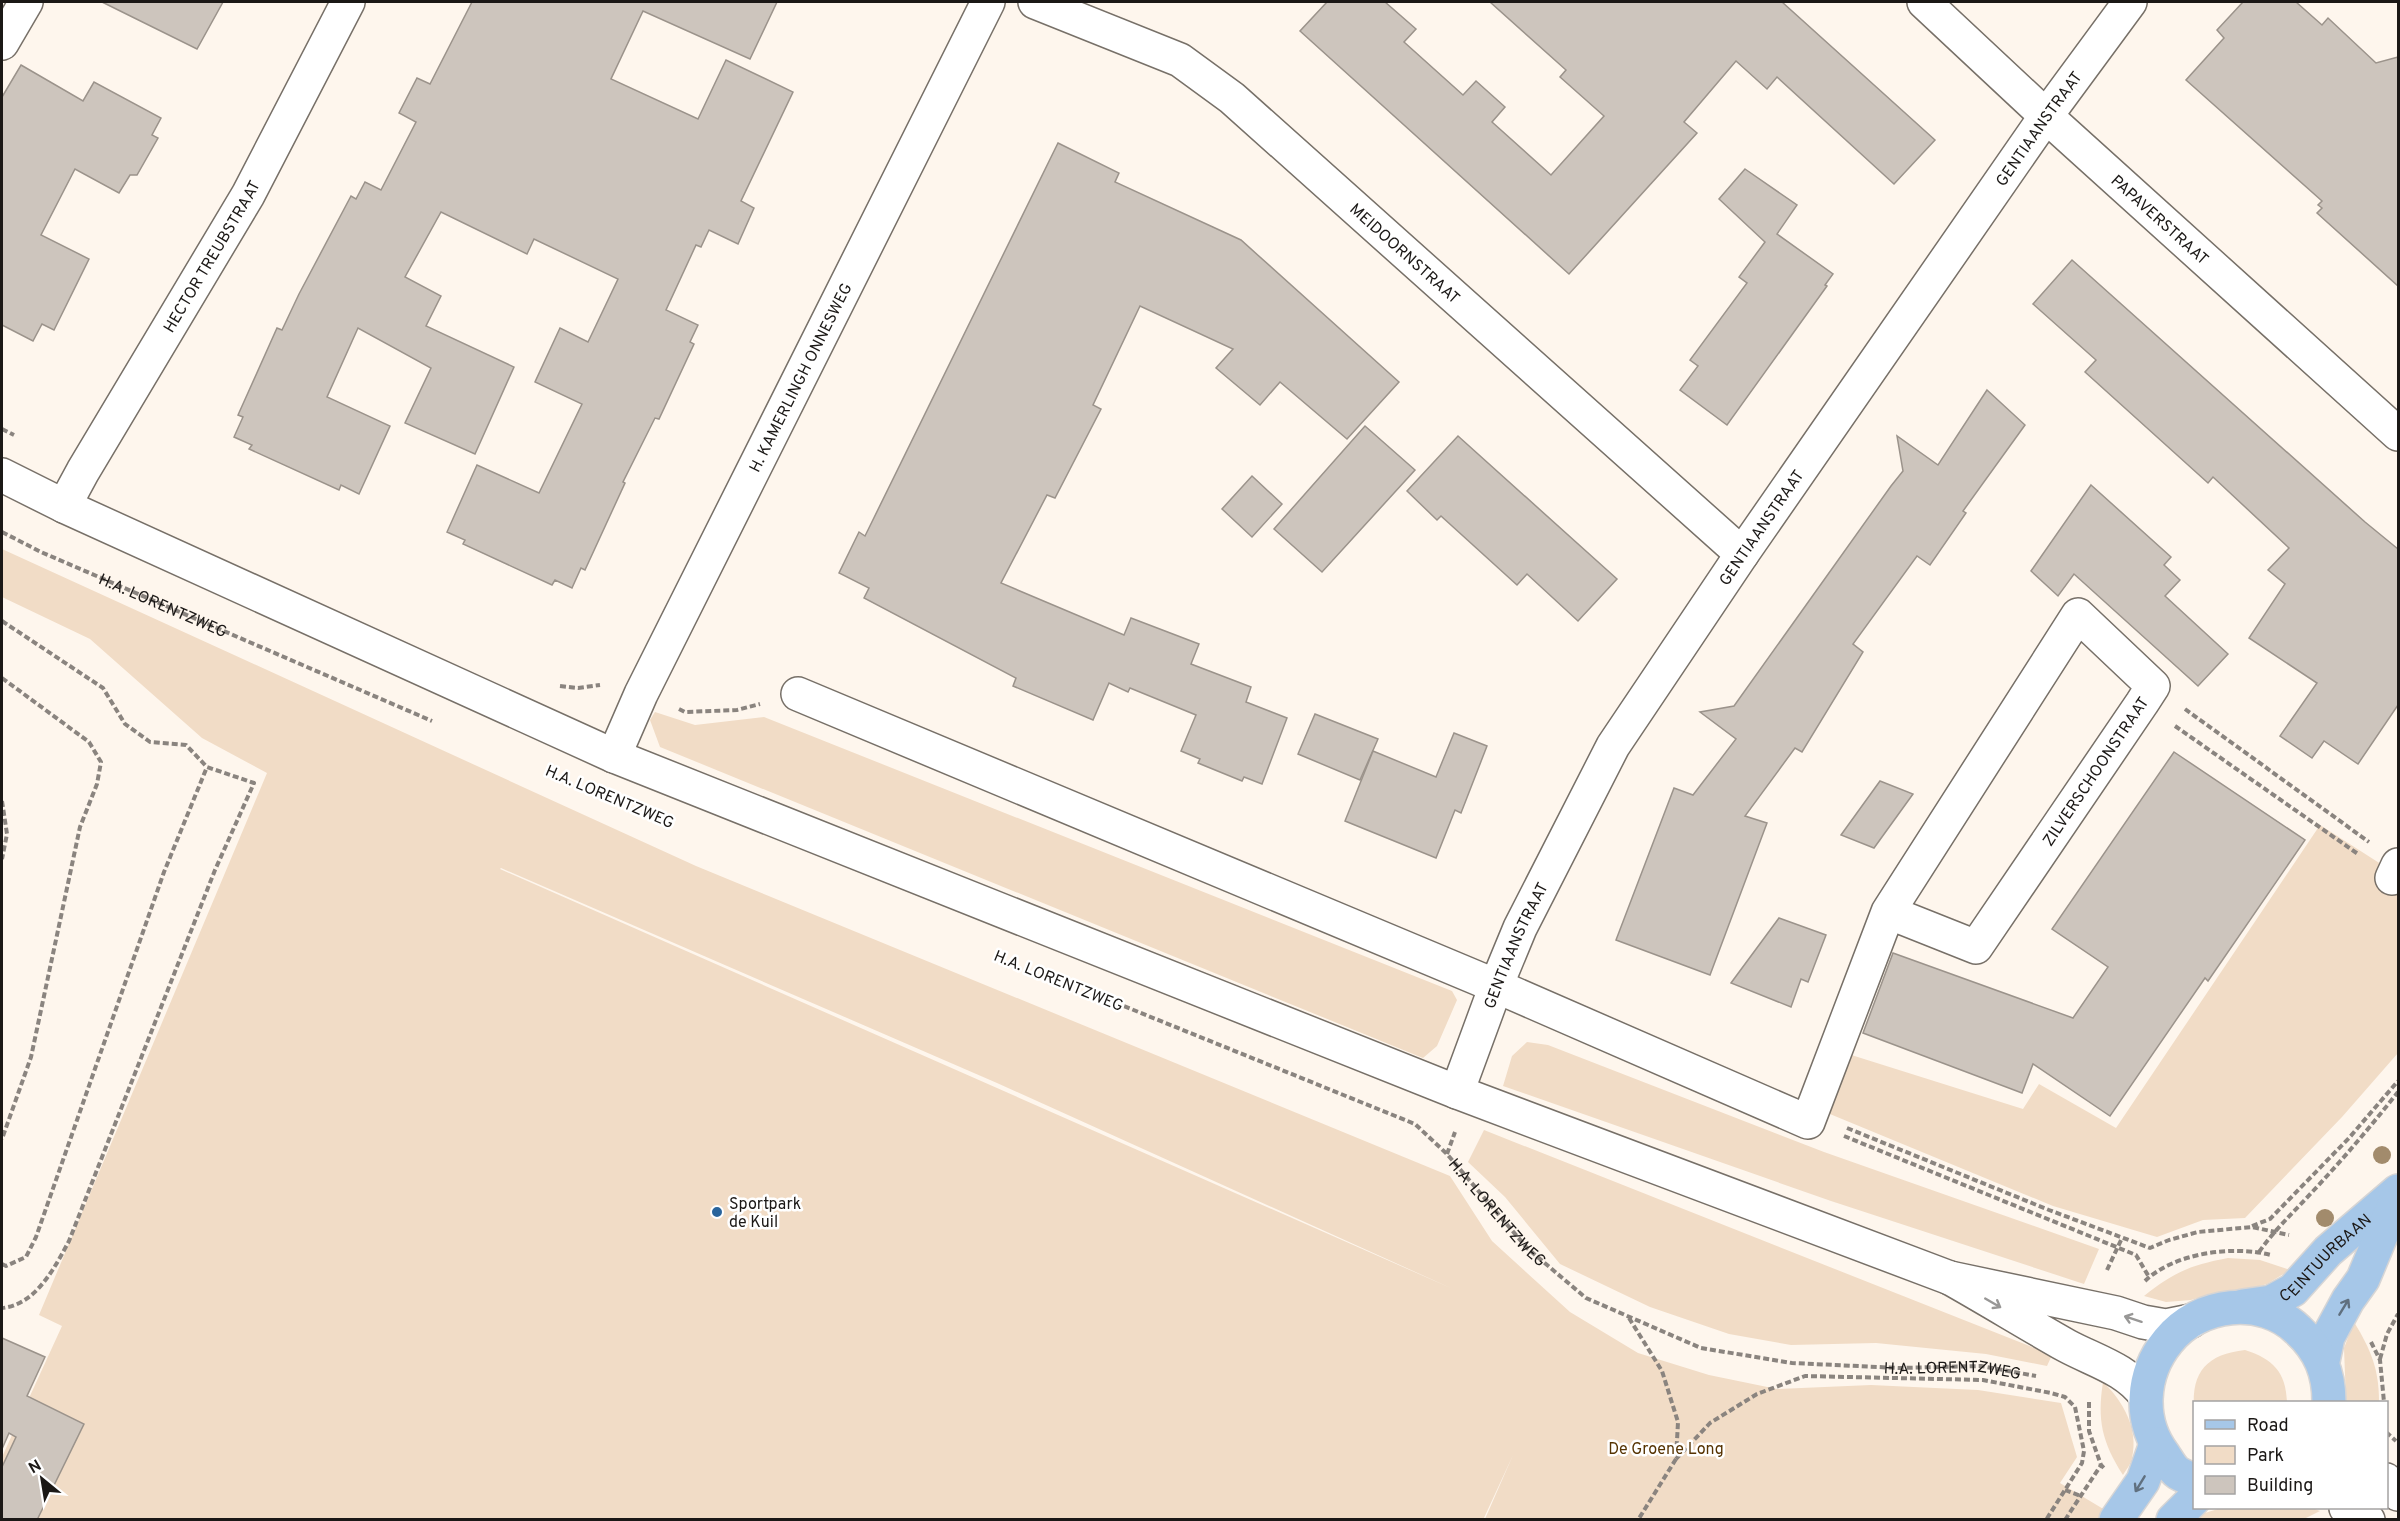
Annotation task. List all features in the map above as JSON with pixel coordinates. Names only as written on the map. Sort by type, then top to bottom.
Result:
[{"type":"main road","name":"CEINTUURBAAN","points":[[2145,1395],[2155,1363],[2168,1340],[2190,1321],[2216,1310],[2271,1302],[2293,1290],[2328,1251],[2398,1193]]},
{"type":"main road","name":"CEINTUURBAAN","points":[[2323,1361],[2328,1337],[2335,1321],[2363,1279],[2398,1193]]},
{"type":"main road","points":[[2243,1306],[2268,1311],[2291,1323],[2309,1340],[2323,1361],[2330,1401]]},
{"type":"main road","points":[[2145,1395],[2146,1420],[2156,1444],[2176,1472],[2193,1480]]},
{"type":"main road","points":[[2116,1520],[2143,1481],[2156,1444]]},
{"type":"main road","points":[[2173,1520],[2193,1500]]},
{"type":"street","points":[[2,43],[26,2]]},
{"type":"street","name":"HECTOR TREUBSTRAAT","points":[[64,506],[89,460],[248,195],[348,2]]},
{"type":"street","name":"H. KAMERLINGH ONNESWEG","points":[[614,756],[641,694],[988,2]]},
{"type":"street","name":"MEIDOORNSTRAAT","points":[[1035,2],[1180,60],[1232,98],[1742,554]]},
{"type":"street","name":"PAPAVERSTRAAT","points":[[1924,2],[2046,116],[2398,434]]},
{"type":"street","name":"GENTIAANSTRAAT","points":[[1457,1092],[1520,928],[1612,746],[1742,554],[2046,116],[2130,2]]},
{"type":"street","points":[[2,475],[64,506],[614,756],[1457,1092],[1950,1278],[2107,1311],[2143,1322],[2166,1326],[2190,1321]]},
{"type":"street","name":"ZILVERSCHOONSTRAAT","points":[[1810,1118],[1888,912],[2078,615],[2148,695],[1976,947],[1888,912]]},
{"type":"street","points":[[798,694],[1810,1118]]},
{"type":"street","points":[[1950,1278],[2070,1347],[2135,1381],[2145,1395]]},
{"type":"street","points":[[2388,1482],[2398,1494]]},
{"type":"street","points":[[2348,1509],[2368,1520]]},
{"type":"path","name":"H.A. LORENTZWEG","points":[[2,532],[51,557],[434,721]]},
{"type":"path","points":[[2,621],[103,688],[125,724],[150,742],[186,745],[207,767],[254,783],[215,870],[69,1241],[50,1275],[28,1297],[2,1308]]},
{"type":"path","points":[[2,678],[89,742],[101,762],[97,784],[80,826],[31,1057],[2,1139]]},
{"type":"path","points":[[641,694],[685,712],[737,710],[798,694]]},
{"type":"path","points":[[2148,695],[2370,843]]},
{"type":"path","points":[[2148,695],[2395,871]]},
{"type":"path","points":[[2,1264],[6,1266],[26,1257],[36,1237],[164,872],[207,767]]},
{"type":"path","points":[[2,801],[7,834],[2,859]]},
{"type":"path","name":"H.A. LORENTZWEG","points":[[1095,994],[1415,1124],[1447,1154],[1527,1248],[1586,1298],[1701,1348],[1792,1363],[1899,1368],[1982,1366],[2044,1378]]},
{"type":"path","points":[[1810,1118],[2150,1248],[2198,1232],[2252,1227],[2270,1219],[2349,1138],[2398,1081]]},
{"type":"path","points":[[2259,1252],[2273,1232],[2289,1218],[2355,1146],[2398,1092]]},
{"type":"path","points":[[1810,1118],[2136,1255],[2149,1277]]},
{"type":"path","points":[[2252,1227],[2312,1240],[2328,1251]]},
{"type":"path","points":[[2379,1360],[2387,1334],[2398,1314]]},
{"type":"path","points":[[1628,1317],[1662,1371],[1678,1422],[1676,1459]]},
{"type":"path","points":[[1638,1520],[1676,1459],[1710,1423],[1757,1394],[1806,1376],[1983,1380],[2052,1392],[2065,1397],[2075,1407],[2084,1450],[2082,1463],[2046,1520]]},
{"type":"green space","name":"Sportpark de Kuil","points":[[2,549],[696,866],[1450,1176],[1492,1241],[1570,1312],[1638,1353],[1709,1375],[1777,1389],[1871,1385],[1978,1390],[2061,1403],[2077,1457],[2060,1483],[2120,1519],[1485,1519],[1513,1455],[1483,1520],[2,1520],[2,1457],[62,1326],[39,1315],[267,773],[202,738],[90,639],[2,597]],"holes":[[[501,868],[997,1083],[1453,1289],[500,869]]]},
{"type":"green space","points":[[655,712],[695,725],[764,717],[1452,991],[1457,1000],[1437,1046],[1423,1058],[660,747],[650,720]]},
{"type":"green space","points":[[2320,825],[2398,875],[2398,1053],[2342,1117],[2245,1218],[2203,1220],[2157,1237],[2053,1206],[1825,1112],[1845,1053],[2023,1109],[2039,1084],[2116,1128]]},
{"type":"green space","points":[[1527,1042],[1548,1045],[1824,1152],[2099,1249],[2084,1284],[1831,1201],[1503,1086],[1512,1056]]},
{"type":"green space","points":[[1484,1130],[2052,1355],[2047,1366],[1986,1354],[1876,1343],[1791,1345],[1729,1334],[1650,1307],[1560,1264],[1505,1197],[1468,1162]]},
{"type":"green space","points":[[2228,1258],[2260,1260],[2290,1270],[2267,1284],[2238,1292],[2215,1293],[2191,1300],[2166,1302],[2144,1296],[2183,1271]]},
{"type":"green space","points":[[2354,1322],[2373,1360],[2379,1401],[2346,1401],[2344,1348]]},
{"type":"green space","points":[[2245,1350],[2270,1362],[2281,1375],[2287,1401],[2194,1401],[2199,1375],[2212,1360]]},
{"type":"green space","points":[[2103,1382],[2123,1407],[2131,1426],[2134,1447],[2130,1465],[2123,1475],[2110,1452],[2103,1430],[2101,1396]]},
{"type":"green space","points":[[2218,1509],[2315,1509],[2320,1511],[2304,1519],[2194,1520]]},
{"type":"building","points":[[102,2],[223,2],[197,49]]},
{"type":"building","points":[[472,2],[777,2],[750,59],[643,11],[611,79],[698,119],[726,60],[793,92],[741,201],[754,208],[738,244],[709,230],[701,247],[696,245],[666,310],[698,325],[690,342],[694,344],[659,419],[655,418],[623,482],[625,483],[585,570],[581,568],[572,588],[555,580],[552,585],[463,544],[465,540],[447,532],[477,465],[539,493],[582,404],[535,382],[560,328],[588,342],[618,279],[534,239],[527,254],[441,212],[405,277],[441,296],[426,326],[514,367],[475,454],[405,423],[431,368],[358,328],[327,397],[390,426],[359,494],[341,485],[339,490],[249,449],[252,445],[234,437],[243,417],[238,415],[277,328],[282,330],[351,196],[356,199],[365,182],[381,190],[416,122],[399,113],[417,78],[430,84]]},
{"type":"building","points":[[1327,2],[1385,2],[1416,29],[1404,42],[1463,95],[1476,81],[1505,107],[1492,122],[1551,175],[1604,116],[1560,77],[1566,70],[1490,2],[1782,2],[1935,140],[1894,184],[1777,77],[1767,89],[1736,61],[1684,122],[1697,133],[1569,274],[1300,31]]},
{"type":"building","points":[[2243,2],[2296,2],[2322,25],[2328,18],[2376,63],[2398,57],[2398,286],[2317,213],[2322,208],[2318,205],[2322,201],[2186,80],[2224,38],[2217,30]]},
{"type":"building","points":[[21,65],[83,101],[94,82],[161,118],[152,135],[158,138],[137,175],[130,175],[119,193],[75,169],[41,235],[89,259],[54,330],[42,324],[33,341],[2,325],[2,97]]},
{"type":"building","points":[[1058,143],[1119,173],[1115,182],[1241,240],[1399,382],[1347,439],[1280,382],[1260,405],[1216,368],[1233,349],[1140,306],[1093,405],[1101,409],[1055,498],[1047,495],[1001,583],[1124,635],[1131,618],[1199,644],[1191,664],[1251,687],[1246,702],[1287,718],[1262,784],[1244,777],[1242,781],[1198,763],[1200,759],[1181,751],[1196,715],[1130,688],[1128,692],[1109,683],[1093,720],[1013,686],[1016,678],[864,598],[869,588],[839,573],[859,532],[865,536]]},
{"type":"building","points":[[1745,169],[1797,205],[1777,234],[1833,274],[1825,285],[1827,286],[1727,425],[1680,390],[1698,366],[1690,360],[1747,283],[1739,277],[1765,242],[1719,199]]},
{"type":"building","points":[[2072,260],[2398,549],[2398,705],[2358,764],[2324,741],[2312,758],[2280,736],[2317,683],[2249,638],[2285,584],[2268,570],[2289,548],[2213,477],[2208,483],[2085,372],[2096,360],[2033,304]]},
{"type":"building","points":[[1987,390],[2025,425],[1963,511],[1966,513],[1930,565],[1917,556],[1853,644],[1863,652],[1802,752],[1795,748],[1745,816],[1767,823],[1710,975],[1616,940],[1674,788],[1693,795],[1736,739],[1700,712],[1734,706],[1903,471],[1897,436],[1938,465]]},
{"type":"building","points":[[1365,426],[1415,470],[1322,572],[1274,529]]},
{"type":"building","points":[[1458,436],[1617,579],[1578,621],[1527,574],[1517,585],[1441,516],[1437,520],[1407,491]]},
{"type":"building","points":[[1252,476],[1282,504],[1252,537],[1222,509]]},
{"type":"building","points":[[2091,485],[2171,557],[2164,565],[2180,580],[2165,596],[2228,654],[2198,686],[2074,574],[2058,596],[2031,571]]},
{"type":"building","points":[[1315,714],[1378,739],[1360,780],[1298,754]]},
{"type":"building","points":[[1454,733],[1487,746],[1461,813],[1455,810],[1436,858],[1345,821],[1373,751],[1436,777]]},
{"type":"building","points":[[2174,752],[2305,840],[2208,981],[2205,978],[2110,1116],[2033,1064],[2022,1093],[1863,1033],[1893,953],[2073,1018],[2108,967],[2052,929]]},
{"type":"building","points":[[1880,781],[1913,794],[1874,848],[1841,835]]},
{"type":"building","points":[[1779,918],[1826,935],[1808,982],[1801,979],[1791,1007],[1731,983]]},
{"type":"building","points":[[2,1338],[45,1357],[27,1396],[84,1424],[37,1520],[2,1520],[2,1467],[16,1437],[9,1433],[2,1449]]},
{"type":"place","name":"Sportpark de Kuil","points":[[717,1212]]},
{"type":"park label","name":"De Groene Long","points":[[1666,1448]]}]
